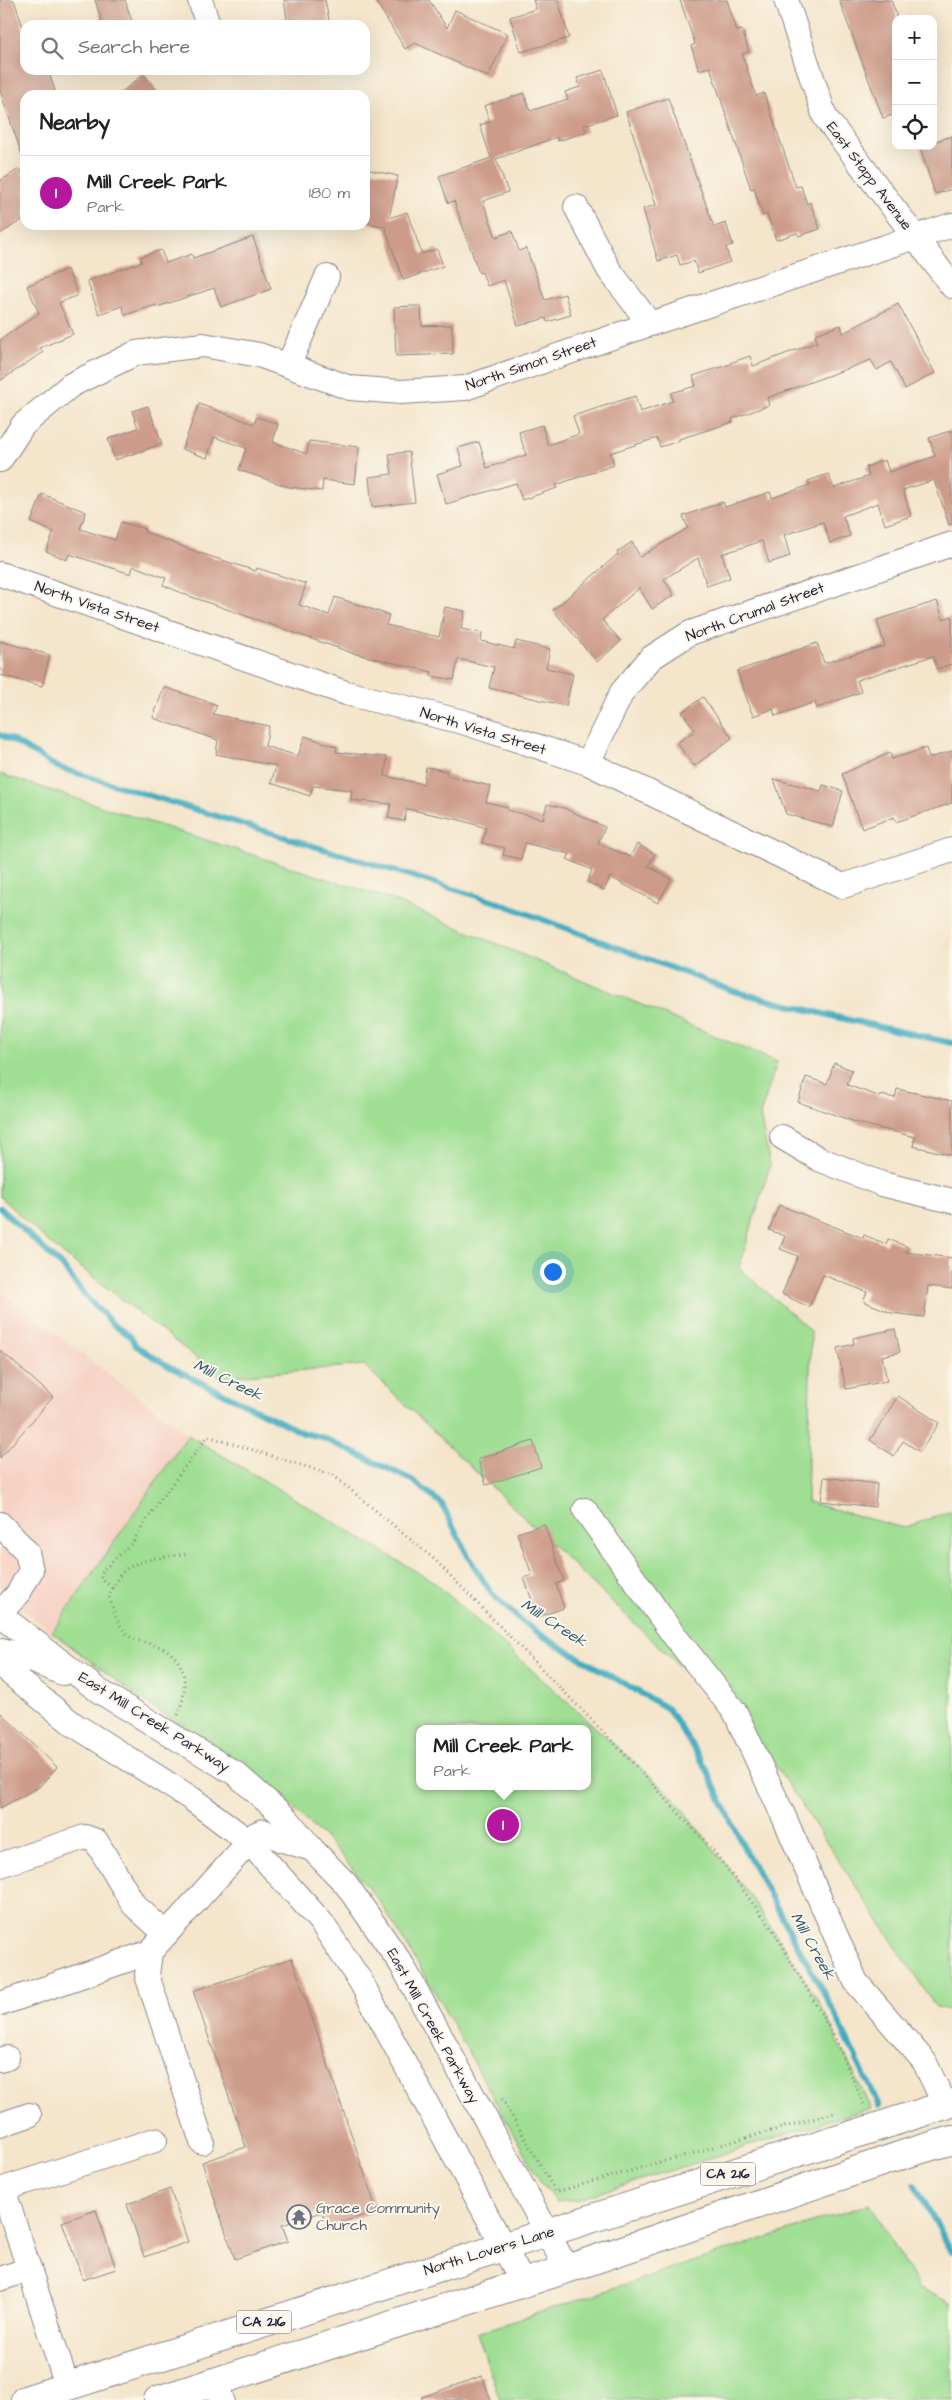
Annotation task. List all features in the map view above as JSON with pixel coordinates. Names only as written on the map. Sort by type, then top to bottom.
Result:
[{"type":"main road","name":"North Lovers Lane","points":[[25,2400],[948,2104]]},
{"type":"main road","name":"CA 216","points":[[158,2400],[218,2391],[523,2283],[908,2153],[952,2140]]},
{"type":"street","points":[[200,0],[206,20]]},
{"type":"street","name":"East Stapp Avenue","points":[[786,0],[825,117],[952,286]]},
{"type":"street","points":[[576,207],[609,270],[650,324]]},
{"type":"street","name":"North Simon Street","points":[[0,460],[23,424],[71,385],[136,353],[203,345],[259,355],[289,364],[350,388],[401,392],[465,388],[650,324],[952,225]]},
{"type":"street","points":[[289,364],[327,277]]},
{"type":"street","name":"North Crumal Street","points":[[588,763],[622,692],[651,658],[690,633],[952,544]]},
{"type":"street","name":"North Vista Street","points":[[0,574],[346,693],[463,722],[588,763],[843,886],[952,850]]},
{"type":"street","points":[[782,1137],[819,1159],[882,1184],[952,1201]]},
{"type":"street","points":[[585,1510],[673,1634],[735,1712],[784,1817],[856,1982],[924,2061],[948,2104]]},
{"type":"street","points":[[0,1524],[27,1552],[31,1570],[18,1594],[0,1614]]},
{"type":"street","name":"East Mill Creek Parkway","points":[[0,1614],[86,1681],[236,1774],[287,1819],[312,1849],[346,1884],[402,1965],[567,2269]]},
{"type":"street","points":[[0,1650],[9,1651],[32,1662],[86,1681]]},
{"type":"street","points":[[0,1664],[73,1724],[192,1799],[249,1842],[321,1922],[361,1982],[523,2283]]},
{"type":"street","points":[[0,2004],[150,1952],[256,1834],[263,1830],[280,1839],[312,1849]]},
{"type":"street","points":[[0,1865],[86,1838],[96,1841],[134,1906],[166,1934]]},
{"type":"street","points":[[150,1952],[147,1975],[202,2142]]},
{"type":"street","points":[[0,2125],[29,2115]]},
{"type":"street","points":[[67,2386],[2,2184],[155,2140]]},
{"type":"street","points":[[0,2279],[30,2269]]},
{"type":"path","points":[[112,1588],[101,1578],[103,1570],[132,1543],[157,1504],[208,1436],[333,1474],[435,1560],[618,1747],[712,1850],[773,1930],[835,2038],[864,2105],[854,2108]]},
{"type":"path","points":[[170,1734],[183,1701],[185,1682],[183,1669],[168,1651],[130,1636],[119,1625],[109,1598],[112,1588],[125,1569],[150,1560],[186,1554]]},
{"type":"path","points":[[556,2192],[845,2110]]},
{"type":"shaded area","points":[[0,1291],[188,1435],[52,1632],[0,1591]]},
{"type":"green space","points":[[0,774],[390,899],[777,1062],[760,1115],[770,1165],[739,1268],[811,1331],[807,1502],[903,1528],[952,1511],[952,2011],[936,2007],[761,1744],[364,1365],[221,1377],[52,1245],[0,1197]]},
{"type":"green space","points":[[188,1435],[434,1582],[674,1798],[751,1897],[818,2000],[871,2108],[576,2200],[556,2202],[541,2183],[433,1989],[380,1902],[338,1851],[282,1797],[226,1753],[150,1706],[52,1632]]},
{"type":"green space","points":[[869,2204],[919,2287],[952,2304],[952,2400],[500,2400],[477,2333]]},
{"type":"building","points":[[0,0],[14,0],[21,20],[20,75],[50,75],[55,90],[20,90],[20,149],[0,91]]},
{"type":"building","points":[[95,0],[125,0],[131,20],[101,20]]},
{"type":"building","points":[[284,0],[325,0],[329,20],[287,20]]},
{"type":"building","points":[[375,0],[429,0],[447,28],[455,10],[508,34],[488,77],[415,43],[405,49]]},
{"type":"building","points":[[533,0],[558,0],[569,38],[521,52],[510,17],[536,9]]},
{"type":"building","points":[[680,0],[727,0],[737,31],[742,30],[749,52],[742,54],[756,96],[764,93],[796,187],[801,186],[807,204],[810,202],[820,229],[799,236],[797,233],[776,240],[767,214],[763,216],[754,188],[751,189],[710,67],[699,70],[691,46],[695,44]]},
{"type":"building","points":[[839,0],[891,0],[896,13],[896,15],[892,15],[892,115],[883,118]]},
{"type":"building","points":[[603,70],[617,115],[584,125],[586,132],[558,141],[557,137],[496,159],[508,192],[483,201],[496,237],[512,231],[519,251],[526,248],[545,300],[565,294],[571,315],[547,322],[546,318],[518,326],[504,280],[487,286],[482,272],[479,273],[454,201],[448,203],[439,176],[491,158],[480,125],[490,122],[484,106],[524,93],[530,111],[568,99],[565,92],[580,87],[577,78]]},
{"type":"building","points":[[145,75],[156,90],[124,90]]},
{"type":"building","points":[[668,98],[714,227],[726,223],[733,245],[726,247],[730,262],[698,273],[694,261],[680,265],[677,255],[658,261],[643,209],[656,205],[626,112]]},
{"type":"building","points":[[952,136],[952,189],[935,194],[921,150],[937,150],[937,141]]},
{"type":"building","points":[[19,169],[20,170],[20,221],[0,234],[0,181]]},
{"type":"building","points":[[370,170],[398,176],[389,218],[407,212],[422,254],[437,249],[443,266],[403,280],[385,227],[370,223]]},
{"type":"building","points":[[253,237],[271,289],[221,307],[214,288],[157,307],[156,305],[125,315],[122,306],[99,314],[87,281],[142,262],[140,257],[161,250],[166,263],[192,254],[193,258]]},
{"type":"building","points":[[67,269],[78,295],[59,303],[73,334],[40,348],[43,352],[0,381],[0,340],[39,313],[27,286]]},
{"type":"building","points":[[898,304],[935,373],[905,389],[891,362],[877,370],[871,360],[767,398],[769,405],[732,419],[733,422],[660,447],[657,438],[610,453],[614,465],[556,485],[557,488],[522,500],[516,483],[446,504],[437,474],[463,466],[458,448],[479,442],[487,468],[526,455],[519,432],[542,425],[548,445],[579,434],[573,416],[635,396],[640,412],[673,401],[671,393],[696,386],[693,376],[750,356],[753,366],[817,342],[815,334],[841,325],[843,333]]},
{"type":"building","points":[[421,306],[422,326],[452,325],[453,354],[396,356],[394,307]]},
{"type":"building","points":[[199,404],[254,424],[257,417],[278,424],[273,442],[307,454],[309,441],[359,447],[355,484],[323,480],[322,491],[289,487],[239,470],[246,448],[214,437],[207,458],[182,449]]},
{"type":"building","points":[[148,406],[162,444],[115,460],[108,439],[138,428],[132,411]]},
{"type":"building","points":[[952,430],[952,524],[949,525],[934,480],[903,490],[911,516],[885,525],[878,503],[843,516],[850,536],[830,543],[823,522],[784,535],[790,556],[769,563],[762,541],[722,554],[730,578],[707,586],[698,558],[664,579],[674,595],[652,609],[639,588],[602,620],[621,641],[597,662],[553,610],[618,554],[617,552],[632,542],[640,557],[688,528],[683,516],[723,502],[725,507],[770,492],[772,498],[810,485],[808,481],[828,474],[834,488],[869,476],[866,467],[885,460],[889,472],[935,456],[929,438]]},
{"type":"building","points":[[409,452],[415,502],[372,507],[369,477],[392,474],[389,454]]},
{"type":"building","points":[[42,494],[86,512],[80,529],[115,540],[121,522],[145,529],[144,532],[197,552],[256,571],[257,568],[306,584],[299,605],[329,615],[335,597],[389,615],[386,625],[439,637],[445,607],[465,611],[461,629],[482,633],[481,641],[514,649],[516,641],[550,649],[546,668],[573,674],[566,706],[489,688],[494,667],[458,659],[454,680],[431,676],[432,672],[352,653],[189,596],[163,585],[166,578],[133,566],[131,574],[69,554],[67,560],[46,551],[54,532],[31,522]]},
{"type":"building","points":[[937,601],[943,619],[952,616],[952,664],[937,669],[933,656],[857,680],[861,692],[817,708],[815,702],[775,716],[773,709],[753,716],[737,671],[817,643],[824,663],[885,646],[877,620]]},
{"type":"building","points":[[0,641],[50,655],[42,686],[0,675]]},
{"type":"building","points":[[164,687],[217,705],[213,714],[269,726],[265,746],[298,756],[305,736],[337,747],[336,752],[387,757],[385,776],[423,784],[426,767],[447,771],[446,775],[490,786],[486,802],[508,807],[507,810],[543,819],[547,804],[564,808],[605,827],[598,843],[630,857],[637,844],[655,854],[648,866],[671,879],[658,903],[610,877],[604,890],[587,882],[592,870],[567,859],[570,854],[525,843],[521,859],[503,855],[505,848],[482,843],[486,828],[460,820],[407,809],[404,821],[388,818],[391,804],[351,800],[352,790],[313,786],[310,796],[271,783],[276,766],[216,754],[218,740],[153,718]]},
{"type":"building","points":[[703,697],[732,738],[694,766],[677,743],[695,730],[682,712]]},
{"type":"building","points":[[926,748],[929,758],[952,751],[952,803],[896,822],[894,817],[862,829],[842,774],[890,753],[892,759]]},
{"type":"building","points":[[774,779],[821,791],[823,785],[843,791],[833,827],[786,814]]},
{"type":"building","points":[[834,1063],[852,1070],[847,1085],[881,1097],[881,1095],[895,1098],[897,1089],[952,1101],[952,1155],[913,1146],[915,1137],[858,1123],[798,1102],[806,1077],[827,1084]]},
{"type":"building","points":[[779,1205],[863,1238],[864,1235],[886,1244],[888,1239],[908,1247],[906,1252],[952,1258],[952,1289],[928,1286],[924,1317],[892,1313],[863,1301],[867,1292],[823,1275],[809,1307],[782,1294],[798,1256],[780,1249],[785,1236],[769,1230]]},
{"type":"building","points":[[895,1329],[900,1352],[882,1356],[887,1381],[846,1389],[837,1348],[854,1344],[853,1338]]},
{"type":"building","points":[[0,1350],[53,1397],[0,1458]]},
{"type":"building","points":[[898,1396],[939,1423],[920,1452],[903,1441],[894,1456],[870,1440]]},
{"type":"building","points":[[533,1441],[541,1467],[486,1485],[478,1459]]},
{"type":"building","points":[[824,1477],[877,1484],[875,1507],[821,1501]]},
{"type":"building","points":[[544,1524],[564,1581],[556,1584],[564,1608],[538,1617],[524,1578],[532,1575],[517,1533]]},
{"type":"building","points":[[0,1712],[57,1767],[39,1787],[0,1808]]},
{"type":"building","points":[[292,1958],[377,2211],[327,2227],[322,2212],[282,2225],[288,2241],[235,2259],[202,2162],[246,2147],[193,1991]]},
{"type":"building","points":[[170,2189],[188,2242],[144,2257],[127,2204]]},
{"type":"building","points":[[96,2210],[116,2269],[83,2280],[62,2222]]},
{"type":"building","points":[[482,2376],[491,2400],[422,2400],[422,2397]]},
{"type":"waterway","points":[[0,735],[12,740],[57,767],[499,903],[733,991],[836,1017],[952,1043]]},
{"type":"waterway","name":"Mill Creek","points":[[0,1208],[64,1268],[85,1296],[115,1326],[130,1336],[136,1346],[170,1367],[303,1433],[321,1437],[412,1480],[442,1504],[469,1558],[492,1594],[520,1620],[549,1640],[668,1709],[705,1766],[744,1848],[833,2010],[879,2106]]},
{"type":"waterway","name":"Mill Creek","points":[[915,2185],[952,2252]]},
{"type":"place","name":"Mill Creek Park","points":[[503,1825]]},
{"type":"place","name":"Grace Community Church","points":[[299,2217]]}]
